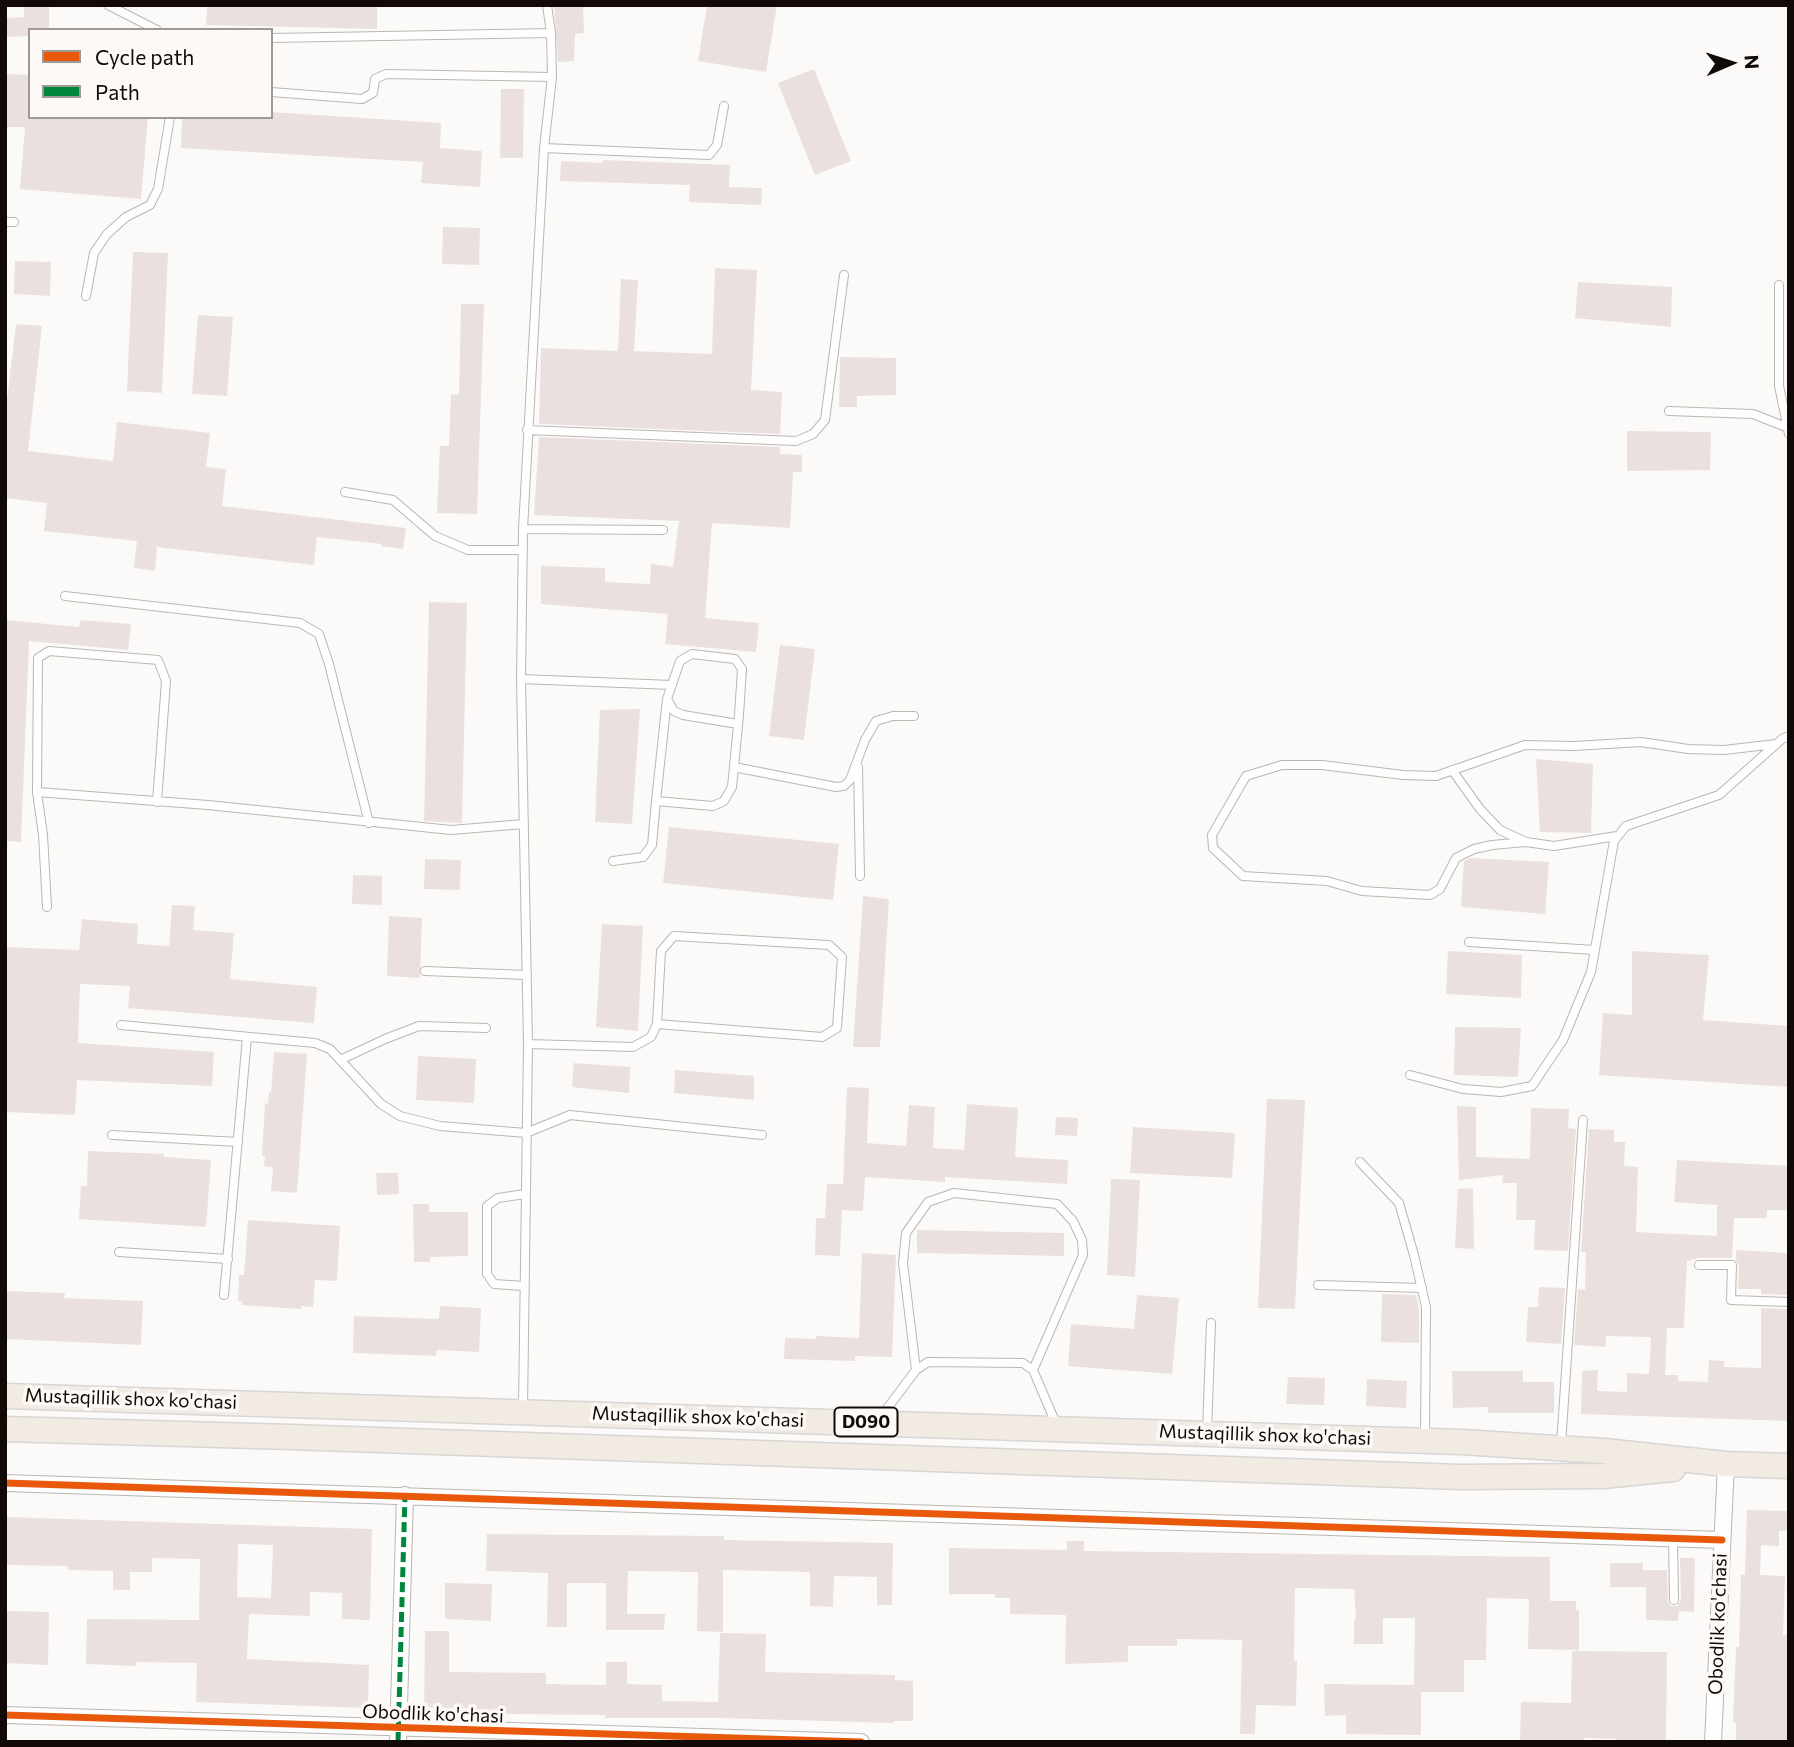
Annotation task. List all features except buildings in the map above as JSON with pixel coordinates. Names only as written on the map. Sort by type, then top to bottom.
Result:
[{"type":"main road","name":"Mustaqillik shox ko'chasi","points":[[5,1396],[1424,1441],[1561,1448],[1726,1464],[1789,1466]]},
{"type":"main road","points":[[291,1437],[293,1404]]},
{"type":"main road","name":"Mustaqillik shox ko'chasi","points":[[5,1429],[1461,1477],[1603,1476],[1726,1464]]},
{"type":"street","name":"Obodlik ko'chasi","points":[[1713,1742],[1726,1464]]},
{"type":"street","points":[[5,1483],[1722,1540]]},
{"type":"street","points":[[399,1735],[405,1495]]},
{"type":"street","name":"Obodlik ko'chasi","points":[[5,1715],[399,1735],[861,1742]]},
{"type":"lane","points":[[108,5],[153,28]]},
{"type":"lane","points":[[523,1411],[528,1044],[521,679],[523,529],[544,148],[552,77],[547,5]]},
{"type":"lane","points":[[273,38],[551,33]]},
{"type":"lane","points":[[273,92],[362,99],[373,93],[375,79],[386,74],[552,77]]},
{"type":"lane","points":[[544,148],[709,155],[717,145],[724,106]]},
{"type":"lane","points":[[86,296],[94,253],[107,234],[126,217],[150,205],[158,190],[170,119]]},
{"type":"lane","points":[[527,430],[796,441],[813,434],[825,420],[844,275]]},
{"type":"lane","points":[[1779,285],[1779,386],[1787,430]]},
{"type":"lane","points":[[1669,411],[1753,414],[1787,430]]},
{"type":"lane","points":[[345,492],[393,500],[435,536],[468,550],[523,550]]},
{"type":"lane","points":[[523,529],[663,530]]},
{"type":"lane","points":[[65,596],[300,623],[319,634],[369,823]]},
{"type":"lane","points":[[47,906],[37,792],[38,657],[49,651],[158,660],[166,681],[157,802]]},
{"type":"lane","points":[[613,862],[643,857],[652,845],[656,801],[667,699],[680,661],[692,654],[735,659],[742,669],[738,724],[732,786],[724,801],[713,806],[656,801]]},
{"type":"lane","points":[[521,679],[672,685]]},
{"type":"lane","points":[[667,699],[674,711],[684,715],[738,724]]},
{"type":"lane","points":[[734,767],[836,787],[844,786],[850,780],[865,740],[876,721],[893,716],[914,716]]},
{"type":"lane","points":[[1410,1075],[1463,1089],[1501,1092],[1532,1086],[1563,1040],[1591,972],[1617,836],[1626,826],[1719,795],[1776,744],[1789,736]]},
{"type":"lane","points":[[1617,836],[1554,846],[1526,842],[1474,849],[1456,858],[1440,889],[1430,895],[1362,891],[1327,881],[1242,876],[1213,848],[1212,835],[1246,776],[1282,765],[1322,765],[1404,775],[1437,776],[1525,745],[1574,746],[1641,742],[1688,749],[1724,750],[1776,744]]},
{"type":"lane","points":[[858,761],[860,876]]},
{"type":"lane","points":[[1452,770],[1480,809],[1500,830],[1526,842]]},
{"type":"lane","points":[[37,792],[208,805],[451,830],[524,824]]},
{"type":"lane","points":[[528,1044],[633,1047],[651,1037],[657,1024],[661,951],[674,936],[829,945],[842,957],[838,1028],[822,1037],[657,1024]]},
{"type":"lane","points":[[1469,942],[1595,950]]},
{"type":"lane","points":[[425,971],[527,975]]},
{"type":"lane","points":[[121,1025],[316,1043],[330,1049],[381,1104],[400,1116],[440,1126],[526,1133],[570,1115],[762,1135]]},
{"type":"lane","points":[[340,1060],[419,1026],[486,1028]]},
{"type":"lane","points":[[225,1295],[247,1037]]},
{"type":"lane","points":[[1561,1448],[1583,1120]]},
{"type":"lane","points":[[113,1135],[238,1142]]},
{"type":"lane","points":[[1360,1162],[1399,1203],[1422,1288],[1426,1307],[1424,1441]]},
{"type":"lane","points":[[916,1370],[903,1263],[906,1233],[928,1202],[954,1193],[1057,1203],[1073,1221],[1082,1240],[1083,1255],[1033,1370]]},
{"type":"lane","points":[[524,1286],[494,1284],[487,1274],[487,1206],[498,1198],[525,1194]]},
{"type":"lane","points":[[119,1252],[228,1259]]},
{"type":"lane","points":[[1699,1265],[1732,1265],[1731,1300],[1789,1302]]},
{"type":"lane","points":[[1318,1285],[1422,1288]]},
{"type":"lane","points":[[1207,1434],[1212,1322]]},
{"type":"lane","points":[[876,1423],[916,1370],[928,1362],[1023,1363],[1033,1370],[1058,1429]]},
{"type":"lane","points":[[1673,1539],[1674,1600]]},
{"type":"marked path","points":[[398,1742],[405,1495]]},
{"type":"cycle path","points":[[5,1483],[1722,1540]]},
{"type":"cycle path","points":[[5,1715],[861,1742]]}]
